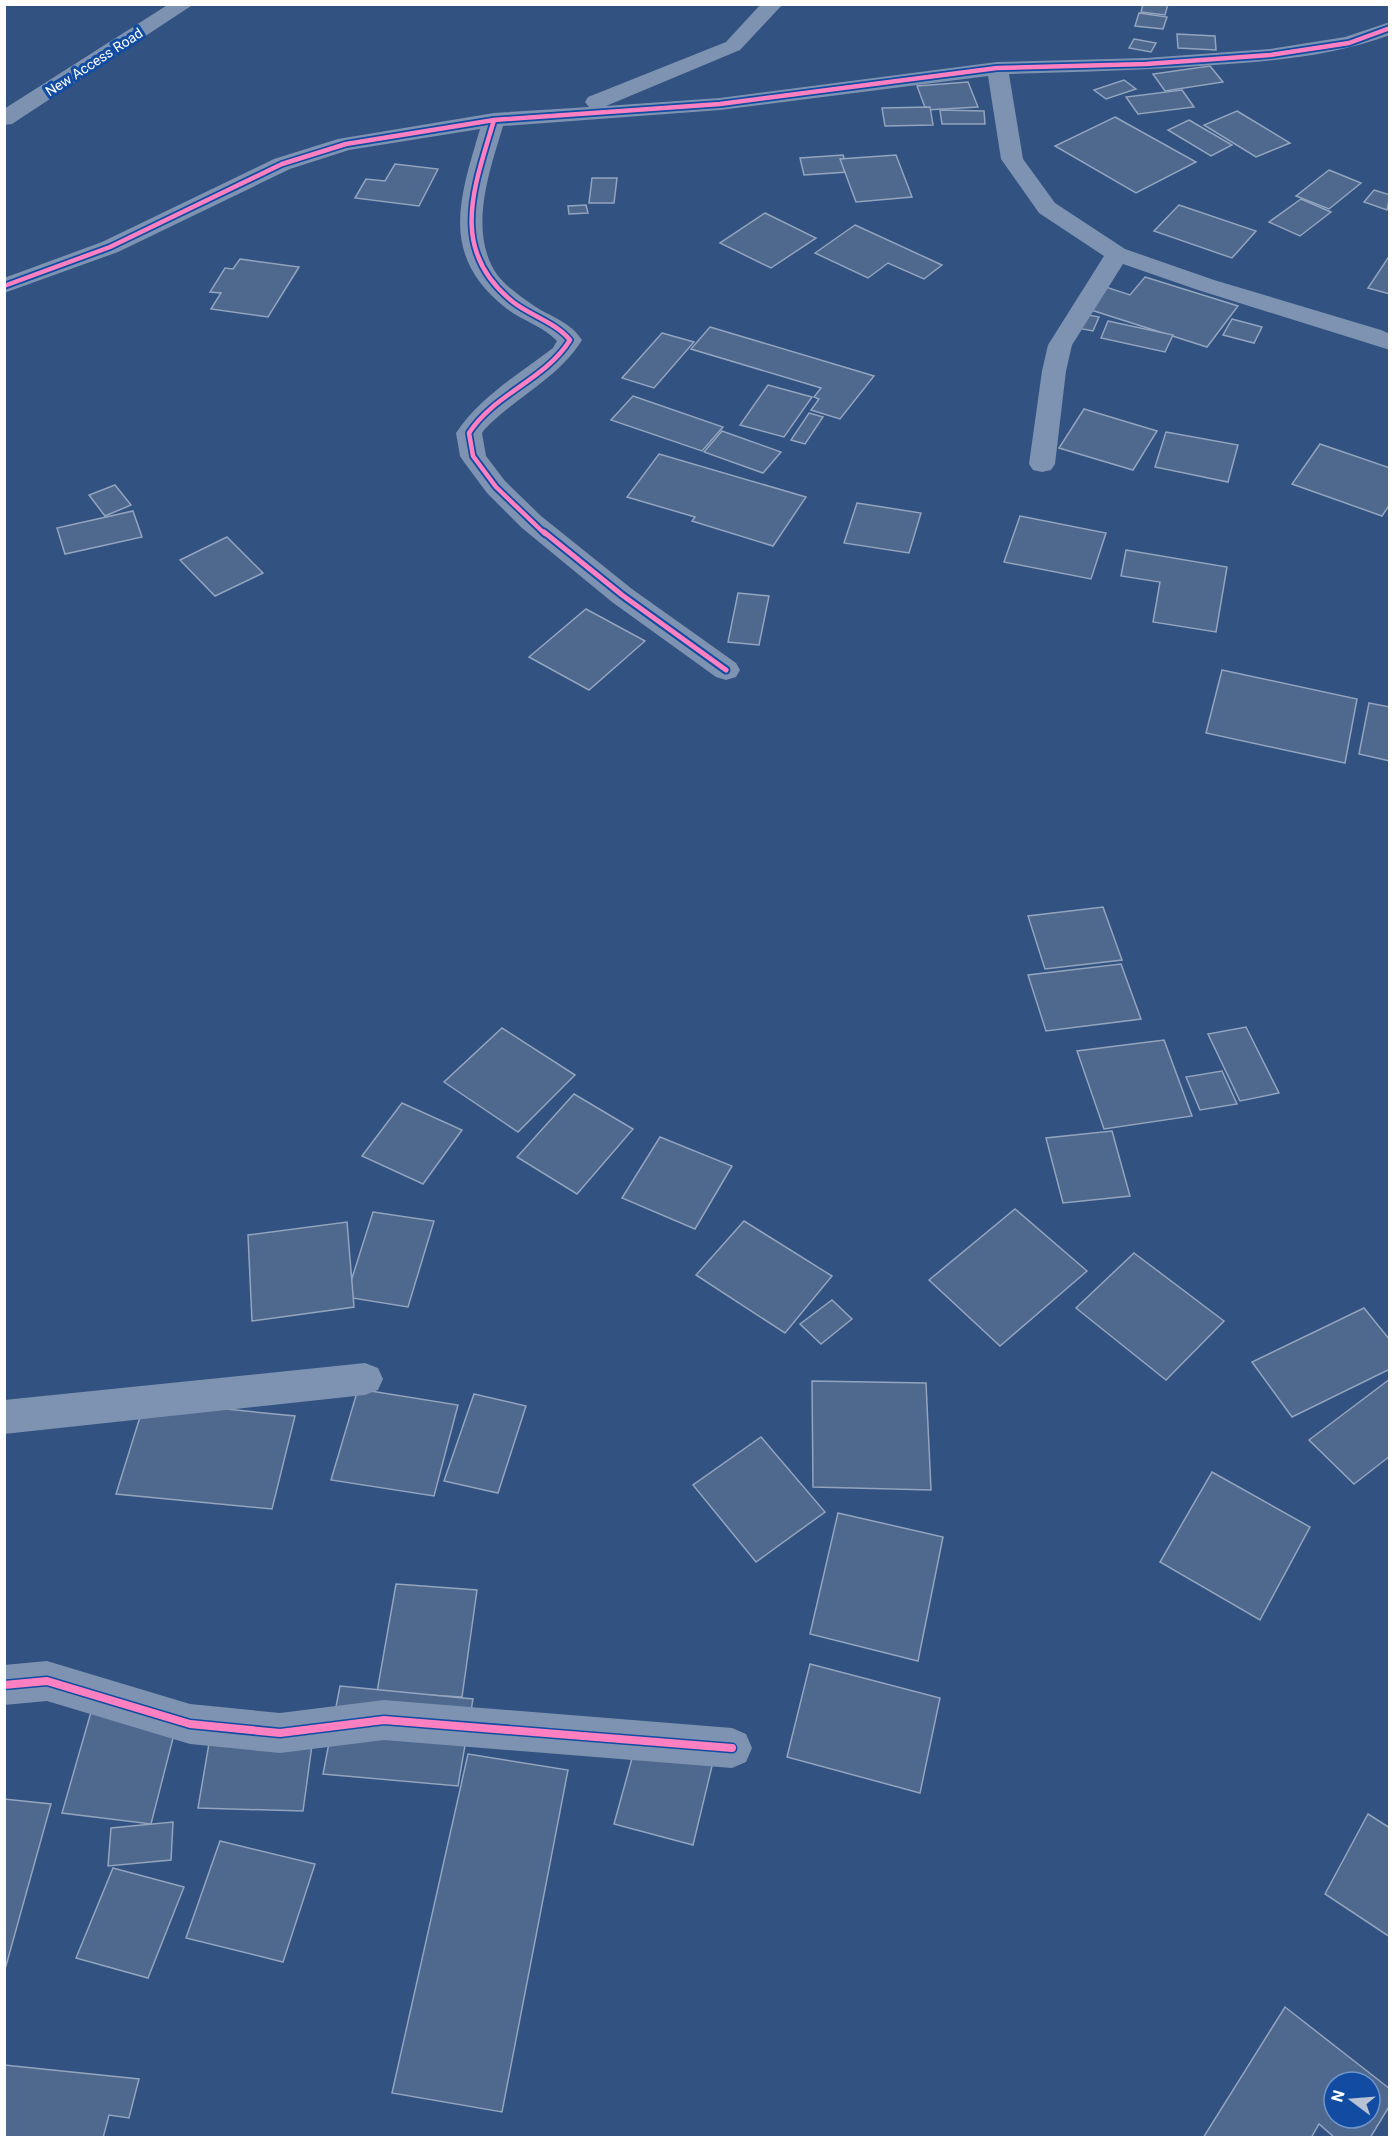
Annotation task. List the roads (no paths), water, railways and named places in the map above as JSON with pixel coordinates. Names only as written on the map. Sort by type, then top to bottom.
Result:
[{"type":"main road","name":"New Access Road","points":[[4,119],[184,4]]},
{"type":"street","points":[[569,113],[733,46],[773,4]]},
{"type":"street","points":[[4,286],[110,247],[282,164],[346,144],[494,120],[720,104],[997,68],[1146,64],[1270,56],[1349,43],[1389,28]]},
{"type":"street","points":[[997,68],[1012,159],[1047,208],[1117,254],[1206,285],[1372,335],[1389,343]]},
{"type":"street","points":[[494,120],[475,189],[472,246],[486,276],[526,311],[561,328],[570,340],[562,353],[481,418],[469,433],[468,450],[503,496],[587,570],[726,670]]},
{"type":"street","points":[[1042,464],[1054,371],[1060,345],[1117,254]]},
{"type":"street","points":[[4,1417],[365,1379]]},
{"type":"street","points":[[4,1685],[47,1681],[190,1724],[280,1733],[384,1720],[732,1748]]}]
